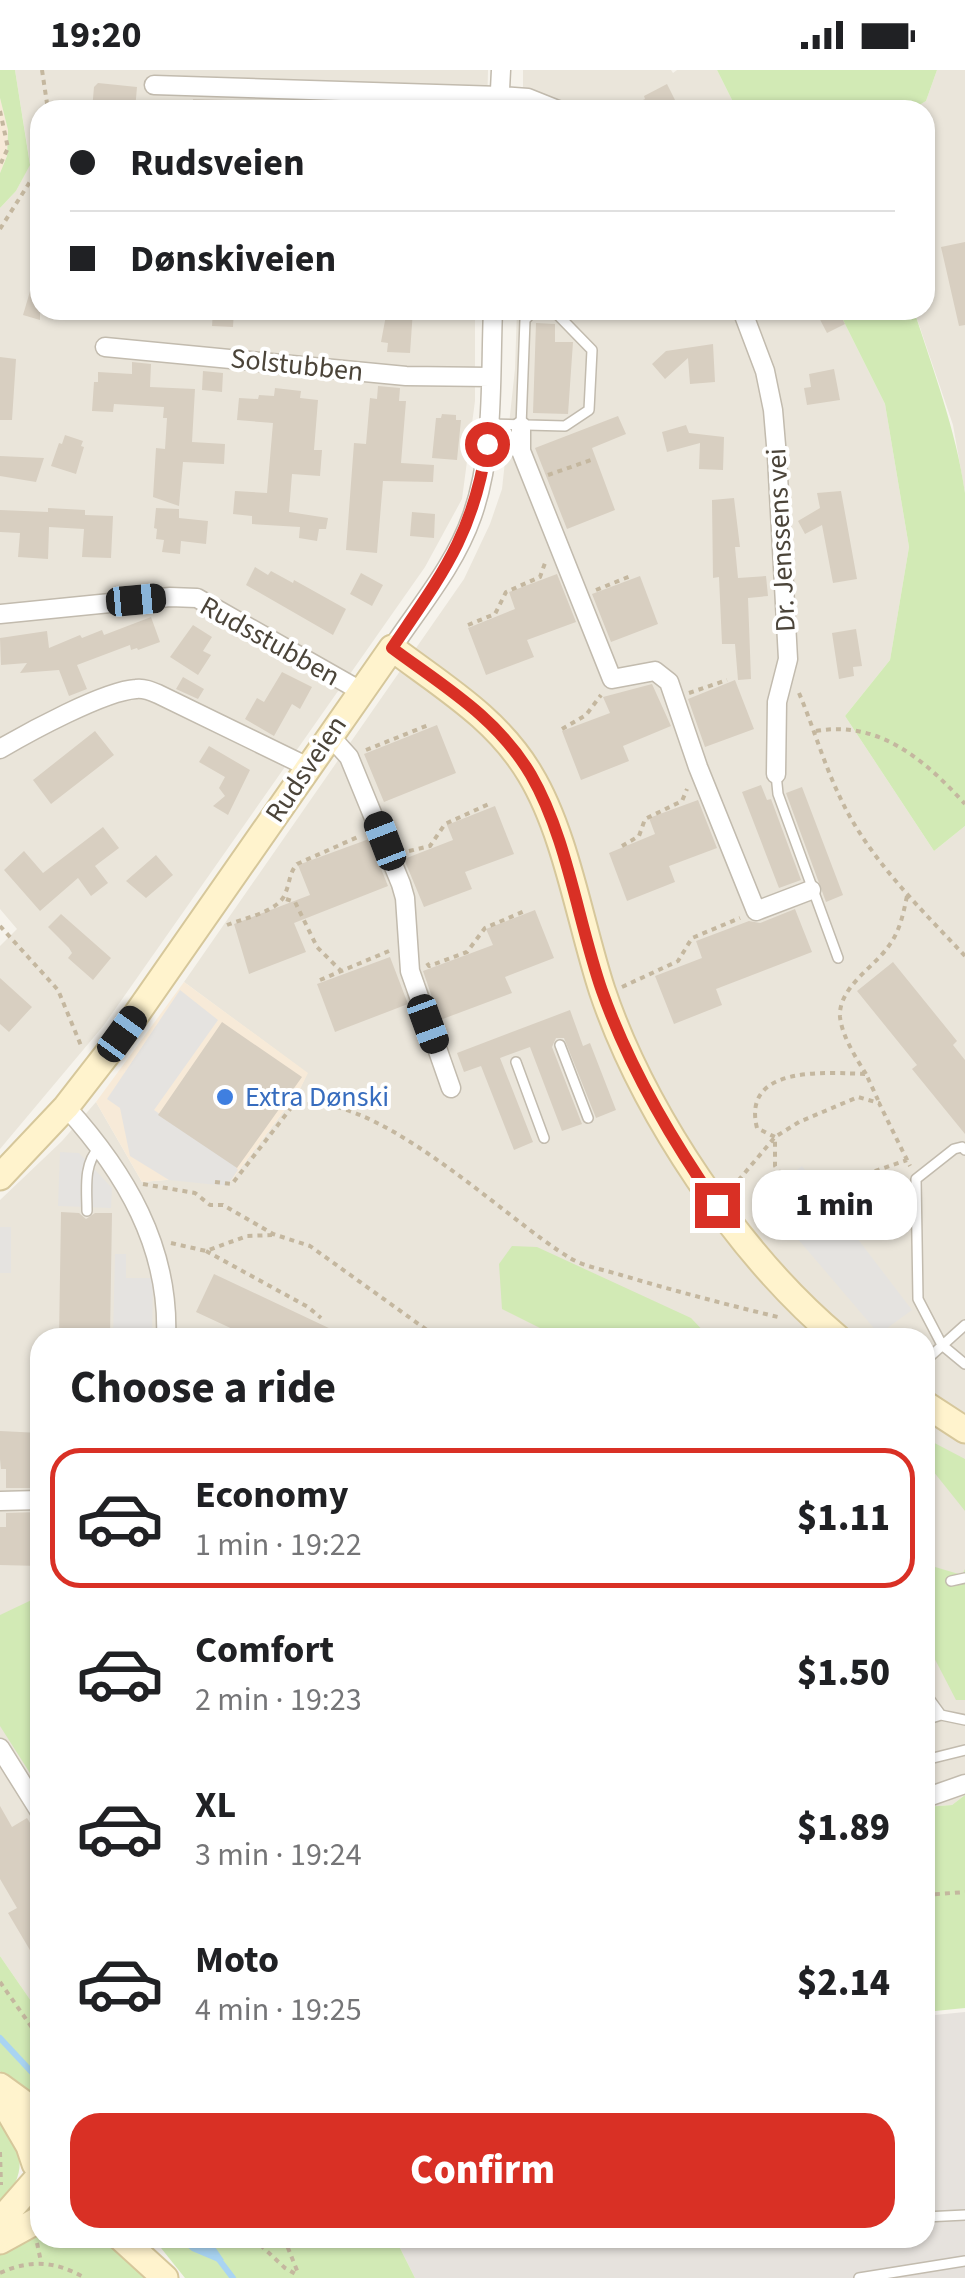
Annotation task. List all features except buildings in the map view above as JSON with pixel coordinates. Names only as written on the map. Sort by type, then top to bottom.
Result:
[{"type":"street","points":[[499,100],[501,70]]},
{"type":"street","points":[[154,84],[445,100]]},
{"type":"street","name":"Rudsveien","points":[[0,1176],[95,1070],[446,569],[471,519],[481,480],[493,320]]},
{"type":"street","name":"Dr. Jenssens vei","points":[[746,320],[765,371],[777,457],[788,659],[777,702],[776,774]]},
{"type":"street","name":"Solstubben","points":[[105,347],[406,376],[490,377]]},
{"type":"street","points":[[521,426],[521,451],[612,679],[655,671],[669,682],[698,767],[756,911],[811,890]]},
{"type":"street","name":"Rudsstubben","points":[[0,614],[170,597],[196,598],[359,690]]},
{"type":"street","points":[[392,648],[470,704],[531,775],[555,834],[604,995],[656,1108],[739,1236],[828,1328]]},
{"type":"street","points":[[0,749],[36,728],[123,691],[140,688],[308,767]]},
{"type":"street","points":[[330,736],[349,757],[406,898],[407,943],[416,993],[451,1088]]},
{"type":"street","points":[[66,1106],[128,1186],[152,1238],[166,1328]]},
{"type":"street","points":[[935,1410],[965,1430]]},
{"type":"street","points":[[0,1502],[30,1500]]},
{"type":"street","points":[[0,1748],[30,1796]]},
{"type":"street","points":[[935,1794],[965,1784]]},
{"type":"street","points":[[0,2086],[30,2108]]},
{"type":"street","points":[[0,2096],[30,2157]]},
{"type":"street","points":[[0,2221],[30,2183]]},
{"type":"street","points":[[0,2241],[30,2229]]},
{"type":"street","points":[[133,2248],[167,2278]]},
{"type":"street","points":[[147,2248],[167,2278]]},
{"type":"lane","points":[[521,426],[526,320]]},
{"type":"lane","points":[[488,424],[565,426],[589,410],[592,350],[563,320]]},
{"type":"lane","points":[[776,774],[778,794],[838,958]]},
{"type":"lane","points":[[560,1045],[588,1118]]},
{"type":"lane","points":[[516,1062],[544,1138]]},
{"type":"lane","points":[[87,1211],[88,1171],[91,1156],[99,1147]]},
{"type":"lane","points":[[933,1328],[918,1299],[916,1179],[954,1149],[965,1150]]},
{"type":"lane","points":[[935,1352],[965,1324]]},
{"type":"lane","points":[[935,1332],[942,1346],[965,1364]]},
{"type":"lane","points":[[951,1581],[965,1578]]},
{"type":"lane","points":[[935,1707],[941,1715]]},
{"type":"lane","points":[[935,1717],[965,1720]]},
{"type":"lane","points":[[935,1758],[965,1750]]},
{"type":"lane","points":[[935,2216],[965,2215]]},
{"type":"lane","points":[[859,2278],[965,2261]]},
{"type":"path","points":[[42,70],[46,100]]},
{"type":"path","points":[[0,111],[8,148],[0,165]]},
{"type":"path","points":[[0,228],[30,182]]},
{"type":"path","points":[[533,481],[591,460]]},
{"type":"path","points":[[468,625],[495,614],[506,592],[540,577],[554,534]]},
{"type":"path","points":[[579,596],[634,576]]},
{"type":"path","points":[[562,729],[586,715],[612,679]]},
{"type":"path","points":[[674,699],[727,680]]},
{"type":"path","points":[[799,693],[838,795],[870,848],[907,895],[965,956]]},
{"type":"path","points":[[349,757],[431,724]]},
{"type":"path","points":[[815,731],[859,730],[892,740],[943,780],[965,804]]},
{"type":"path","points":[[622,846],[639,836],[645,819],[682,802],[698,767]]},
{"type":"path","points":[[385,841],[410,852],[418,851],[430,846],[445,824],[492,803]]},
{"type":"path","points":[[202,922],[226,925],[278,905],[284,898],[291,871],[298,864],[358,838],[375,816]]},
{"type":"path","points":[[907,895],[901,926],[842,1001],[840,1018],[916,1179]]},
{"type":"path","points":[[284,898],[295,902],[317,947],[342,972]]},
{"type":"path","points":[[320,980],[407,943],[429,966],[467,952],[485,928],[527,910]]},
{"type":"path","points":[[604,995],[678,961],[692,938],[756,911]]},
{"type":"path","points":[[0,926],[58,990],[76,1037],[95,1070]]},
{"type":"path","points":[[776,1138],[757,1128],[753,1112],[756,1101],[770,1086],[798,1072],[866,1074]]},
{"type":"path","points":[[717,1205],[776,1138],[799,1122],[858,1097],[879,1102]]},
{"type":"path","points":[[216,1182],[232,1184],[291,1108],[319,1103],[385,1127],[573,1260],[690,1297],[787,1319]]},
{"type":"path","points":[[776,1138],[775,1166],[793,1191]]},
{"type":"path","points":[[801,1200],[907,1160]]},
{"type":"path","points":[[128,1186],[148,1184],[194,1192],[210,1205],[223,1205],[276,1235],[310,1246],[424,1328]]},
{"type":"path","points":[[206,1251],[247,1236],[276,1235]]},
{"type":"path","points":[[152,1238],[206,1251],[308,1307],[320,1318]]},
{"type":"path","points":[[935,1894],[965,1892]]},
{"type":"path","points":[[0,1982],[30,2025]]},
{"type":"path","points":[[0,2152],[2,2190]]},
{"type":"path","points":[[40,2248],[42,2262]]},
{"type":"path","points":[[264,2248],[299,2277]]},
{"type":"path","points":[[288,2248],[299,2277]]},
{"type":"path","points":[[0,2273],[42,2262],[85,2278]]},
{"type":"shaded area","points":[[15,70],[488,70],[487,100],[30,100],[30,164]]},
{"type":"shaded area","points":[[523,70],[717,70],[732,100],[523,100]]},
{"type":"shaded area","points":[[937,70],[965,70],[965,493],[953,425],[917,320],[935,320],[935,100],[926,100]]},
{"type":"shaded area","points":[[0,98],[8,130],[7,156],[0,173]]},
{"type":"shaded area","points":[[30,164],[30,320],[475,320],[475,401],[462,499],[425,567],[104,1025],[0,1149],[0,946],[17,929],[0,909],[0,208],[16,191]]},
{"type":"shaded area","points":[[517,320],[843,320],[885,404],[909,547],[890,660],[845,716],[934,851],[965,826],[965,1795],[952,1805],[935,1806],[935,1328],[30,1328],[30,2000],[0,1956],[0,1200],[62,1141],[96,1102],[142,1182],[178,1179],[227,1186],[299,1091],[307,1073],[184,982],[464,579],[502,489]]},
{"type":"shaded area","points":[[184,982],[308,1073],[299,1091],[227,1186],[178,1179],[142,1182],[96,1102]]},
{"type":"shaded area","points":[[180,990],[218,1020],[154,1110],[235,1166],[238,1170],[227,1186],[169,1180],[130,1156],[120,1108],[107,1099]]},
{"type":"shaded area","points":[[60,1152],[79,1153],[112,1188],[111,1208],[58,1206]]},
{"type":"shaded area","points":[[802,1166],[912,1310],[887,1328],[874,1328],[762,1197]]},
{"type":"shaded area","points":[[0,1227],[11,1227],[11,1273],[0,1273]]},
{"type":"shaded area","points":[[115,1254],[126,1254],[126,1278],[153,1278],[152,1328],[113,1328]]},
{"type":"shaded area","points":[[965,2012],[965,2278],[415,2278],[400,2248],[935,2248],[935,2015]]},
{"type":"green space","points":[[0,70],[15,70],[30,165],[16,191],[0,208],[0,173],[7,156],[8,130],[0,98]]},
{"type":"green space","points":[[717,70],[937,70],[926,100],[732,100]]},
{"type":"green space","points":[[843,320],[917,320],[961,469],[965,493],[965,826],[934,851],[845,716],[890,660],[909,547],[885,404]]},
{"type":"green space","points":[[512,1246],[537,1247],[691,1318],[700,1328],[540,1328],[502,1309],[499,1264]]},
{"type":"green space","points":[[935,1443],[965,1459],[965,1511],[935,1474]]},
{"type":"green space","points":[[935,1567],[962,1575],[965,1569],[965,1700],[956,1700],[935,1659]]},
{"type":"green space","points":[[30,1601],[30,1773],[0,1726],[0,1615]]},
{"type":"green space","points":[[965,1795],[965,2008],[935,2011],[935,1806],[952,1805]]},
{"type":"green space","points":[[0,1956],[30,2000],[30,2099],[0,2071]]},
{"type":"green space","points":[[0,2111],[20,2160],[16,2181],[0,2207]]},
{"type":"green space","points":[[30,2236],[30,2248],[115,2248],[147,2278],[0,2278],[0,2252]]},
{"type":"green space","points":[[161,2248],[400,2248],[415,2278],[185,2278]]},
{"type":"water","points":[[188,2248],[216,2248],[224,2260],[218,2262]]},
{"type":"waterway","points":[[0,2038],[30,2070]]},
{"type":"waterway","points":[[217,2257],[233,2278]]},
{"type":"place","name":"Extra Dønski","points":[[225,1097]]},
{"type":"route","points":[[487,444],[478,494],[461,541],[392,648],[470,704],[531,775],[555,834],[604,995],[656,1108],[717,1205]]}]
